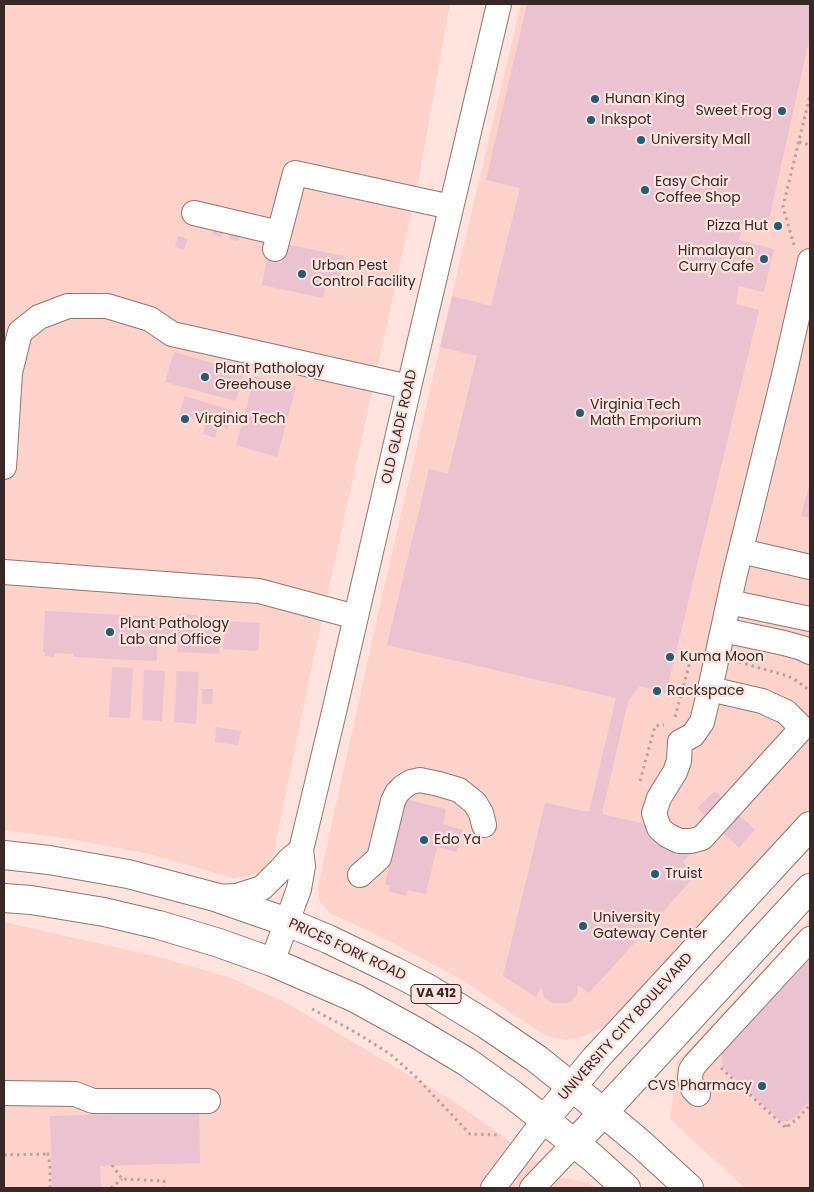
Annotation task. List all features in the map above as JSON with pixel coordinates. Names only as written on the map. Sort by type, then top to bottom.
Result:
[{"type":"main road","name":"UNIVERSITY CITY BOULEVARD","points":[[545,1119],[595,1059],[810,826]]},
{"type":"main road","name":"PRICES FORK ROAD","points":[[4,855],[49,860],[128,874],[215,897],[287,922],[394,970],[487,1024],[537,1059],[603,1112],[688,1188]]},
{"type":"main road","points":[[574,1143],[810,888]]},
{"type":"main road","points":[[4,898],[31,900],[104,912],[219,942],[272,962],[356,998],[467,1062],[514,1095],[626,1188]]},
{"type":"street","name":"OLD GLADE ROAD","points":[[272,962],[299,889],[303,866],[301,850],[499,4]]},
{"type":"street","points":[[194,213],[277,241],[295,173],[451,207]]},
{"type":"street","points":[[710,689],[762,701],[786,712],[802,728],[702,838],[679,841],[667,835],[660,828],[654,813],[659,798],[675,772],[679,761],[680,742],[693,735],[702,722],[741,550],[784,375],[803,255]]},
{"type":"street","points":[[4,467],[10,373],[20,332],[38,317],[68,306],[107,306],[150,318],[172,334],[409,387]]},
{"type":"street","points":[[741,550],[810,567]]},
{"type":"street","points":[[4,572],[259,591],[356,617]]},
{"type":"street","points":[[729,602],[810,619]]},
{"type":"street","points":[[723,630],[784,643],[810,652]]},
{"type":"street","points":[[360,875],[380,858],[393,801],[397,793],[411,782],[420,780],[459,790],[475,803],[481,813],[484,825]]},
{"type":"street","points":[[215,897],[238,896],[262,888],[301,850]]},
{"type":"street","points":[[698,1094],[693,1089],[690,1078],[691,1070],[695,1064],[810,940]]},
{"type":"street","points":[[4,1094],[75,1094],[93,1101],[208,1101]]},
{"type":"street","points":[[493,1188],[545,1119]]},
{"type":"street","points":[[532,1188],[574,1143]]},
{"type":"path","points":[[803,255],[783,207],[810,98]]},
{"type":"path","points":[[799,142],[810,145]]},
{"type":"path","points":[[638,787],[655,726],[673,724],[692,651],[756,666],[788,676],[797,680],[810,691]]},
{"type":"path","points":[[306,1005],[390,1054],[415,1076],[470,1134],[501,1134]]},
{"type":"path","points":[[715,1063],[786,1128]]},
{"type":"path","points":[[786,1128],[810,1105]]},
{"type":"path","points":[[786,1128],[787,1120]]},
{"type":"path","points":[[4,1155],[50,1155],[50,1188]]},
{"type":"path","points":[[112,1165],[122,1179]]},
{"type":"path","points":[[112,1188],[122,1179],[164,1181],[164,1188]]},
{"type":"shaded area","name":"Virginia Tech","points":[[4,4],[450,4],[418,183],[314,656],[273,856],[262,870],[249,876],[233,878],[149,854],[71,839],[4,830]]},
{"type":"shaded area","points":[[521,4],[810,4],[810,808],[609,1025],[584,1036],[566,1040],[549,1037],[466,982],[397,945],[330,914],[319,900],[318,886],[382,596]]},
{"type":"shaded area","points":[[810,920],[810,1188],[745,1188],[670,1119],[677,1062]]},
{"type":"shaded area","points":[[4,922],[163,958],[231,978],[283,1001],[455,1102],[554,1176],[589,1183],[595,1188],[4,1188]]},
{"type":"building","points":[[527,4],[810,4],[810,36],[768,224],[744,219],[739,240],[774,249],[764,292],[739,286],[736,304],[759,310],[666,693],[640,686],[628,701],[602,814],[644,824],[677,856],[710,820],[697,808],[715,791],[755,830],[739,848],[715,826],[683,862],[696,875],[589,993],[578,985],[577,994],[571,1002],[563,1003],[552,1003],[544,997],[541,987],[536,997],[503,976],[545,803],[589,812],[616,698],[387,645],[429,469],[448,474],[477,356],[440,347],[452,296],[491,306],[520,188],[486,180]]},
{"type":"building","points":[[215,224],[224,227],[221,237],[212,234]]},
{"type":"building","points":[[231,229],[241,231],[238,241],[229,239]]},
{"type":"building","points":[[178,236],[188,239],[184,250],[175,247]]},
{"type":"building","name":"Urban Pest Control Facility","points":[[285,244],[344,256],[337,288],[326,285],[323,298],[262,285],[267,260],[282,263]]},
{"type":"building","name":"Plant Pathology Greehouse","points":[[174,352],[244,372],[236,401],[165,382]]},
{"type":"building","points":[[255,376],[296,387],[277,457],[236,445]]},
{"type":"building","points":[[185,396],[234,411],[228,429],[218,426],[215,438],[203,434],[206,422],[179,415]]},
{"type":"building","points":[[810,482],[810,518],[801,516]]},
{"type":"building","name":"Plant Pathology Lab and Office","points":[[45,611],[177,619],[176,646],[157,645],[157,661],[73,657],[73,654],[54,653],[54,657],[45,656],[45,652],[43,652]]},
{"type":"building","points":[[179,614],[222,617],[219,654],[177,652]]},
{"type":"building","points":[[225,621],[260,623],[258,651],[223,649]]},
{"type":"building","points":[[112,667],[133,668],[130,718],[109,717]]},
{"type":"building","points":[[144,670],[165,671],[162,721],[142,720]]},
{"type":"building","points":[[177,671],[199,672],[196,724],[174,722]]},
{"type":"building","points":[[202,689],[213,689],[212,704],[202,704]]},
{"type":"building","points":[[216,727],[241,731],[238,745],[215,742]]},
{"type":"building","name":"Edo Ya","points":[[405,799],[446,809],[443,824],[463,830],[457,852],[437,847],[426,894],[407,890],[406,896],[388,891],[390,886],[385,884],[393,851],[384,849]]},
{"type":"building","name":"CVS Pharmacy","points":[[810,951],[810,1100],[793,1119],[782,1122],[722,1067],[722,1053]]},
{"type":"building","points":[[199,1112],[200,1163],[100,1166],[101,1188],[52,1188],[50,1116]]},
{"type":"place","name":"Hunan King","points":[[595,99]]},
{"type":"place","name":"Sweet Frog","points":[[782,111]]},
{"type":"place","name":"Inkspot","points":[[591,120]]},
{"type":"place","name":"University Mall","points":[[641,140]]},
{"type":"place","name":"Easy Chair Coffee Shop","points":[[645,190]]},
{"type":"place","name":"Pizza Hut","points":[[778,226]]},
{"type":"place","name":"Himalayan Curry Cafe","points":[[764,259]]},
{"type":"place","name":"Urban Pest Control Facility","points":[[302,274]]},
{"type":"place","name":"Plant Pathology Greehouse","points":[[205,377]]},
{"type":"place","name":"Virginia Tech Math Emporium","points":[[580,413]]},
{"type":"place","name":"Virginia Tech","points":[[185,419]]},
{"type":"place","name":"Plant Pathology Lab and Office","points":[[110,632]]},
{"type":"place","name":"Kuma Moon","points":[[670,657]]},
{"type":"place","name":"Rackspace","points":[[657,691]]},
{"type":"place","name":"Edo Ya","points":[[424,840]]},
{"type":"place","name":"Truist","points":[[655,874]]},
{"type":"place","name":"University Gateway Center","points":[[583,926]]},
{"type":"place","name":"CVS Pharmacy","points":[[762,1086]]}]
